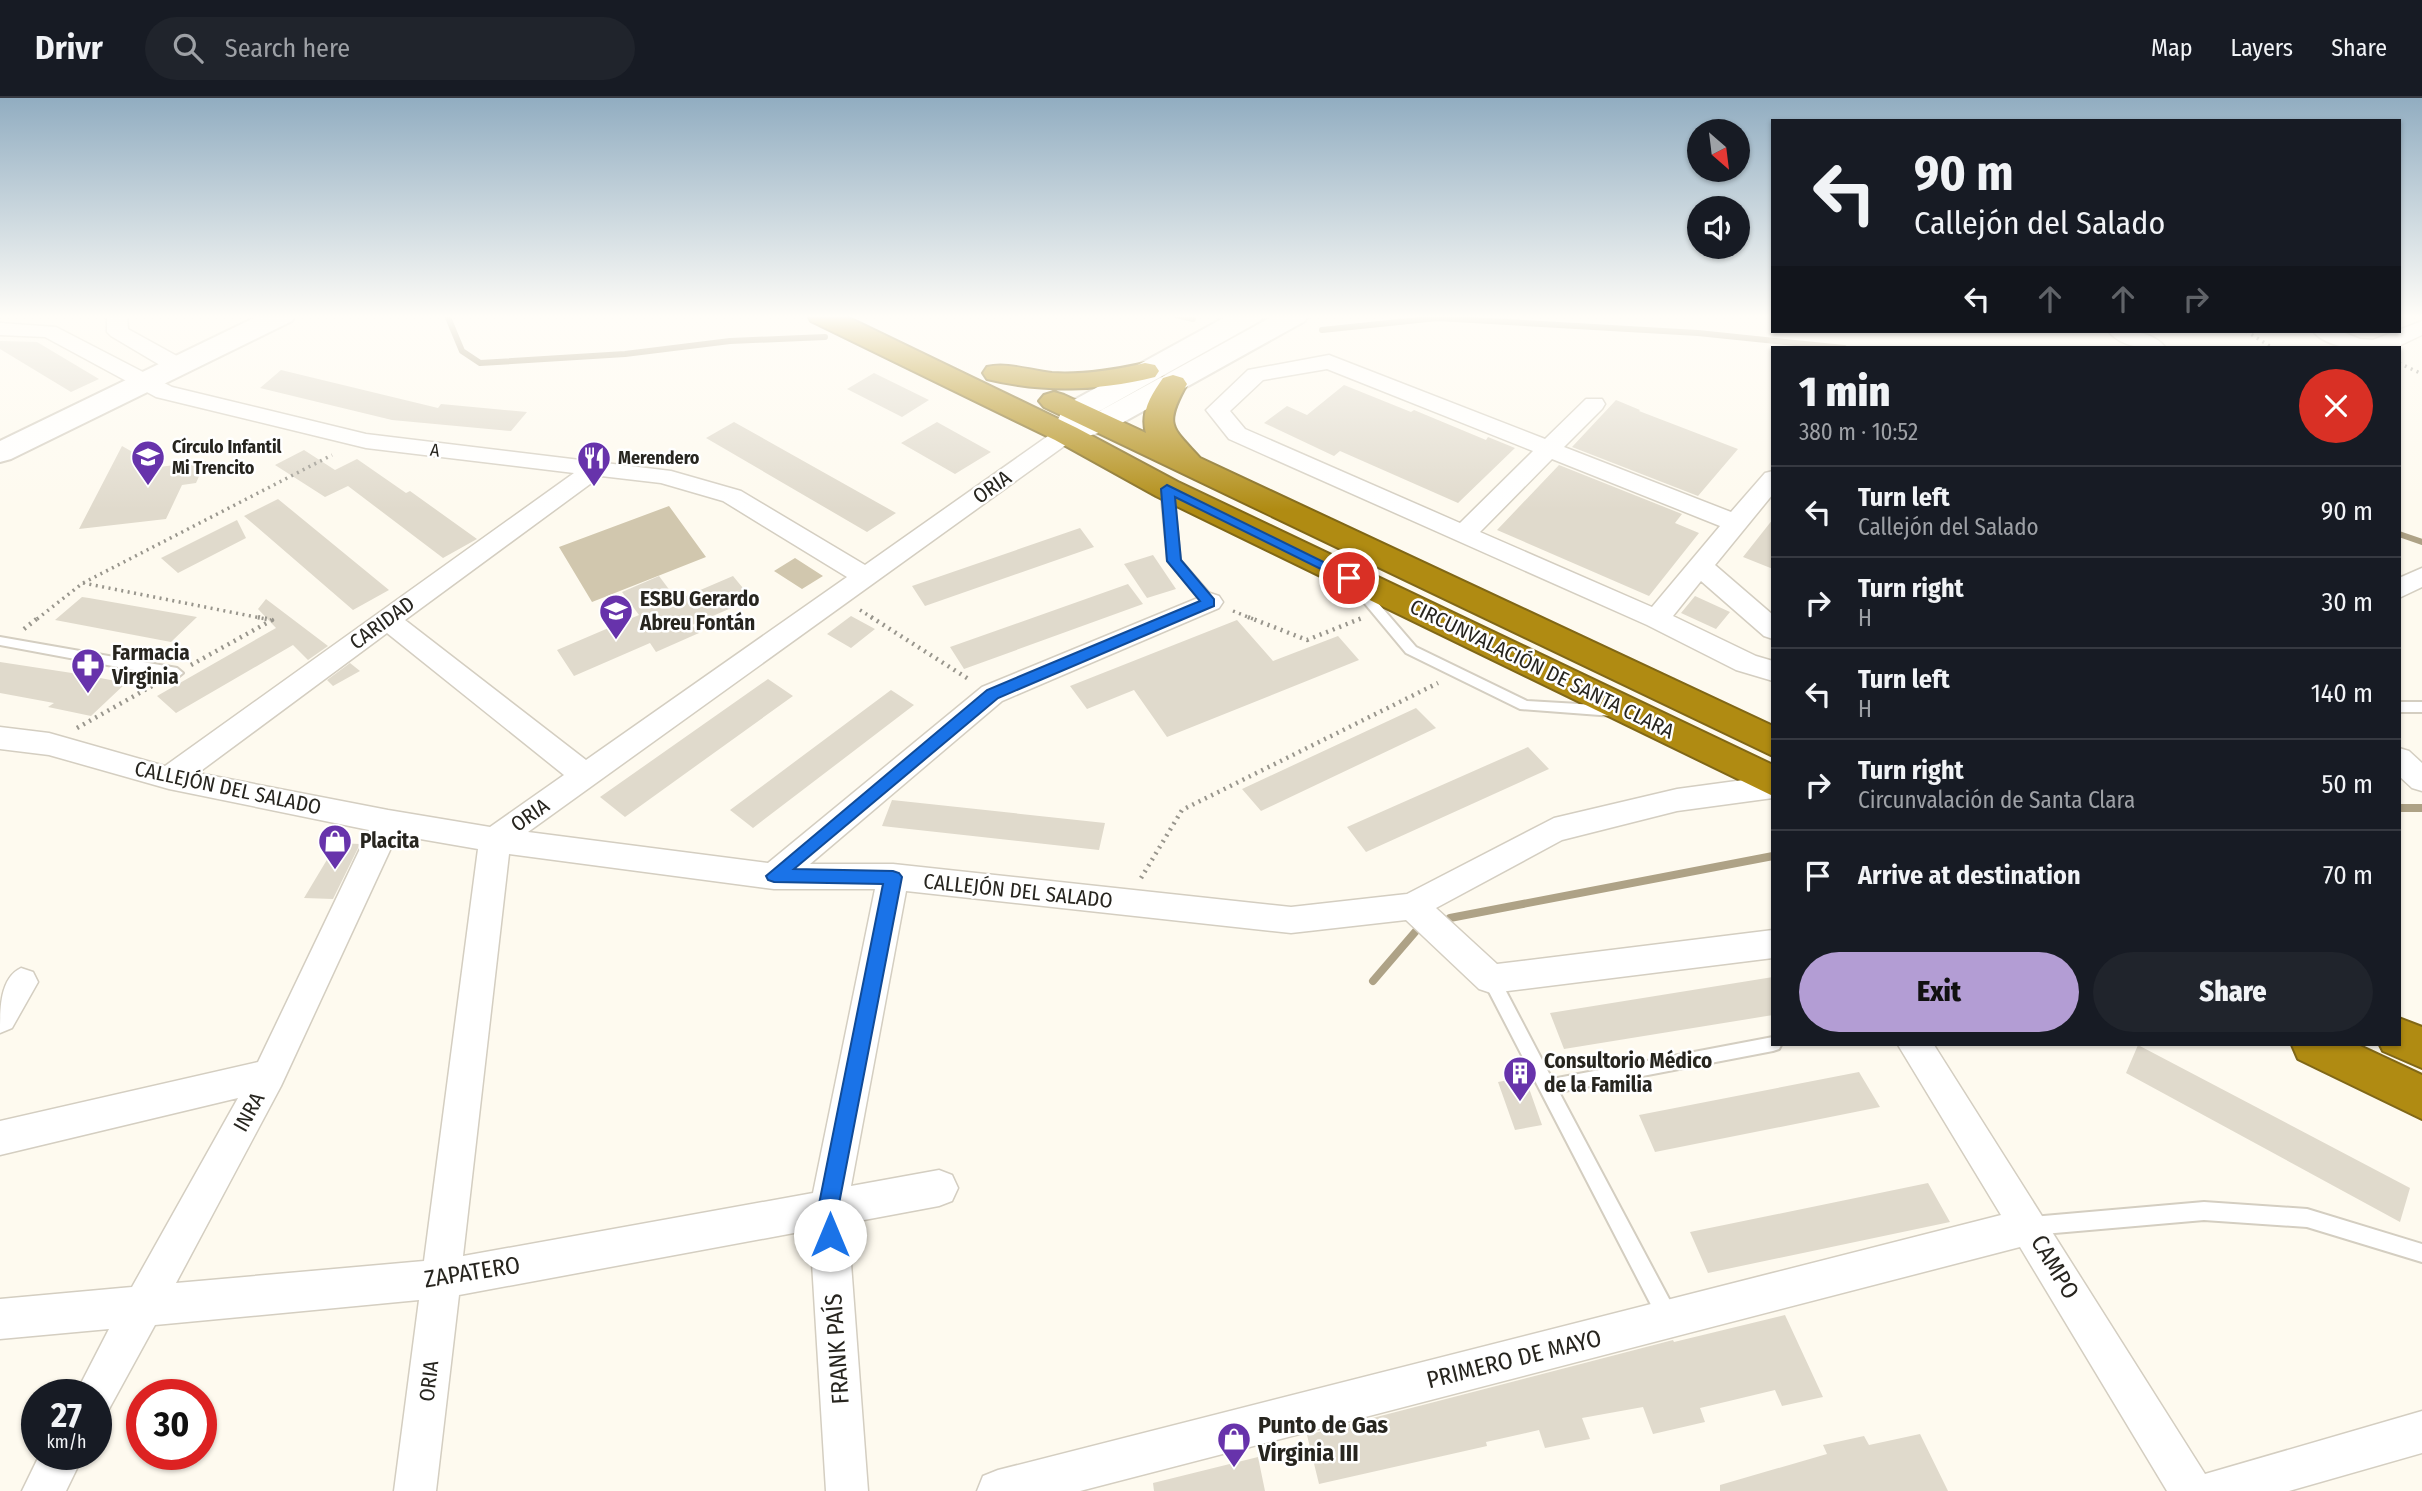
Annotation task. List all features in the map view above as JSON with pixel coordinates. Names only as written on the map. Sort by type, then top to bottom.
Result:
[{"type":"highway","name":"CIRCUNVALACIÓN DE SANTA CLARA","points":[[977,380],[1194,467],[1771,742]]},
{"type":"highway","name":"CIRCUNVALACIÓN DE SANTA CLARA","points":[[1009,380],[1080,423],[1167,489],[1771,781]]},
{"type":"highway","points":[[1029,380],[1077,384],[1111,380]]},
{"type":"highway","points":[[1173,384],[1158,411],[1159,433],[1171,450],[1194,467]]},
{"type":"highway","points":[[2401,1038],[2422,1048]]},
{"type":"highway","points":[[2316,1046],[2422,1098]]},
{"type":"main road","points":[[0,453],[150,380]]},
{"type":"main road","points":[[1080,423],[1135,380]]},
{"type":"main road","points":[[1080,423],[1180,380]]},
{"type":"street","name":"A","points":[[139,380],[164,392],[361,440],[663,476],[732,496],[866,576]]},
{"type":"street","points":[[1250,380],[1217,410],[1237,434],[1656,619],[1746,663],[1771,670]]},
{"type":"street","points":[[1375,380],[1735,523]]},
{"type":"street","points":[[1464,534],[1594,404]]},
{"type":"street","name":"ORIA","points":[[415,1491],[495,840],[1080,423]]},
{"type":"street","name":"CARIDAD","points":[[169,778],[595,469]]},
{"type":"street","points":[[1656,619],[1771,480]]},
{"type":"street","points":[[1700,566],[1771,628]]},
{"type":"street","points":[[2401,588],[2422,576]]},
{"type":"street","points":[[774,876],[992,694],[1209,602]]},
{"type":"street","points":[[387,619],[585,776]]},
{"type":"street","name":"CALLEJÓN DEL SALADO","points":[[0,738],[49,744],[169,778],[388,822],[495,840],[774,876],[893,877],[1291,920],[1412,906],[1554,830],[1677,800],[1771,787]]},
{"type":"street","points":[[2401,761],[2422,780]]},
{"type":"street","name":"INRA","points":[[104,1379],[270,1075],[388,822]]},
{"type":"street","name":"FRANK PAÍS","points":[[847,1491],[828,1209],[893,877]]},
{"type":"street","points":[[1412,906],[1491,979],[1771,944]]},
{"type":"street","points":[[0,1018],[21,982]]},
{"type":"street","name":"CAMPO","points":[[1916,1046],[2191,1491]]},
{"type":"street","points":[[0,1138],[270,1075]]},
{"type":"street","name":"ZAPATERO","points":[[0,1319],[441,1279],[939,1188]]},
{"type":"street","name":"PRIMERO DE MAYO","points":[[998,1491],[2029,1226]]},
{"type":"street","points":[[2214,1491],[2422,1432]]},
{"type":"street","points":[[43,1491],[54,1470]]},
{"type":"lane","points":[[1167,489],[1174,561],[1209,602]]},
{"type":"lane","points":[[1349,578],[1411,650],[1525,706],[1633,712]]},
{"type":"lane","points":[[4,642],[177,673]]},
{"type":"lane","points":[[2401,707],[2422,707]]},
{"type":"lane","points":[[1491,979],[1669,1319]]},
{"type":"lane","points":[[1548,1087],[1771,1044]]},
{"type":"lane","points":[[2029,1226],[2217,1212],[2307,1218],[2422,1254]]},
{"type":"path","points":[[4,642],[83,583],[361,440]]},
{"type":"path","points":[[49,744],[272,620],[83,583]]},
{"type":"path","points":[[839,596],[992,694]]},
{"type":"path","points":[[1209,602],[1307,640],[1377,612]]},
{"type":"path","points":[[1126,903],[1182,810],[1458,673]]},
{"type":"shaded area","points":[[669,506],[706,557],[592,602],[559,547]]},
{"type":"shaded area","points":[[795,558],[823,576],[802,589],[774,571]]},
{"type":"building","points":[[51,380],[97,380],[71,392]]},
{"type":"building","points":[[269,380],[322,380],[438,408],[441,404],[527,412],[511,431],[392,420],[260,388]]},
{"type":"building","points":[[862,380],[888,380],[929,400],[902,417],[847,389]]},
{"type":"building","points":[[1344,385],[1486,440],[1488,437],[1515,448],[1458,503],[1340,451],[1334,456],[1264,423],[1287,406],[1307,415]]},
{"type":"building","points":[[1616,400],[1738,449],[1698,496],[1572,447]]},
{"type":"building","points":[[734,422],[896,513],[867,532],[706,438]]},
{"type":"building","points":[[937,422],[991,452],[955,474],[901,443]]},
{"type":"building","points":[[122,446],[159,467],[206,461],[196,483],[182,485],[166,519],[79,529]]},
{"type":"building","points":[[304,450],[335,470],[357,459],[406,493],[410,491],[477,539],[443,558],[348,486],[325,497],[275,465]]},
{"type":"building","points":[[1559,465],[1682,514],[1675,523],[1699,533],[1649,596],[1497,530]]},
{"type":"building","points":[[278,499],[389,590],[353,610],[244,516]]},
{"type":"building","points":[[237,520],[246,538],[178,573],[161,558]]},
{"type":"building","points":[[1771,522],[1771,568],[1743,557]]},
{"type":"building","points":[[1080,528],[1094,547],[925,606],[912,586]]},
{"type":"building","points":[[1153,555],[1176,589],[1147,598],[1124,564]]},
{"type":"building","points":[[659,576],[677,600],[733,576],[752,599],[692,625],[699,633],[656,652],[650,643],[574,676],[557,650],[639,615],[622,592]]},
{"type":"building","points":[[1128,584],[1143,604],[964,669],[950,647]]},
{"type":"building","points":[[1695,596],[1730,612],[1716,629],[1681,613]]},
{"type":"building","points":[[82,597],[197,617],[171,642],[55,620]]},
{"type":"building","points":[[266,599],[328,646],[308,660],[293,645],[176,713],[157,696],[276,628],[258,609]]},
{"type":"building","points":[[851,616],[875,629],[851,648],[827,634]]},
{"type":"building","points":[[1237,620],[1273,661],[1338,636],[1359,660],[1167,737],[1134,690],[1087,709],[1070,686]]},
{"type":"building","points":[[0,662],[126,683],[91,716],[48,707],[54,703],[0,693]]},
{"type":"building","points":[[350,663],[360,671],[333,686],[327,680]]},
{"type":"building","points":[[768,679],[793,696],[625,817],[600,797]]},
{"type":"building","points":[[891,690],[914,705],[753,828],[730,810]]},
{"type":"building","points":[[1416,708],[1436,728],[1261,811],[1242,789]]},
{"type":"building","points":[[1528,747],[1549,769],[1366,852],[1347,827]]},
{"type":"building","points":[[892,800],[1105,823],[1099,850],[882,826]]},
{"type":"building","name":"Placita","points":[[337,843],[360,844],[333,899],[304,898]]},
{"type":"building","points":[[1771,977],[1771,1015],[1564,1049],[1550,1013]]},
{"type":"building","points":[[2140,1046],[2410,1188],[2400,1222],[2126,1073]]},
{"type":"building","points":[[1859,1072],[1880,1107],[1655,1152],[1639,1115]]},
{"type":"building","name":"Consultorio Médico de la Familia","points":[[1525,1077],[1542,1125],[1515,1130],[1498,1082]]},
{"type":"building","points":[[1928,1183],[1950,1222],[1708,1273],[1690,1232]]},
{"type":"building","points":[[1785,1315],[1823,1397],[1782,1406],[1775,1390],[1700,1408],[1705,1422],[1653,1434],[1643,1407],[1582,1418],[1590,1439],[1545,1448],[1539,1430],[1486,1442],[1487,1446],[1319,1484],[1307,1435],[1673,1340],[1674,1342]]},
{"type":"building","points":[[1920,1434],[1948,1491],[1720,1491],[1720,1485],[1827,1454],[1823,1445],[1864,1436],[1869,1445]]},
{"type":"building","name":"Punto de Gas Virginia III","points":[[1258,1457],[1265,1491],[1154,1491],[1153,1483]]},
{"type":"waterway","points":[[2401,535],[2422,542]]},
{"type":"waterway","points":[[2401,808],[2422,808]]},
{"type":"waterway","points":[[1450,918],[1771,856]]},
{"type":"waterway","points":[[1373,981],[1416,931]]},
{"type":"place","name":"Círculo Infantil Mi Trencito","points":[[148,487]]},
{"type":"place","name":"Merendero","points":[[594,488]]},
{"type":"place","name":"ESBU Gerardo Abreu Fontán","points":[[616,641]]},
{"type":"place","name":"Farmacia Virginia","points":[[88,695]]},
{"type":"place","name":"Placita","points":[[335,871]]},
{"type":"place","name":"Consultorio Médico de la Familia","points":[[1520,1103]]},
{"type":"place","name":"Punto de Gas Virginia III","points":[[1234,1469]]},
{"type":"route","points":[[830,1235],[828,1209],[893,877],[774,876],[992,694],[1209,602],[1174,561],[1167,489],[1349,578]]}]
